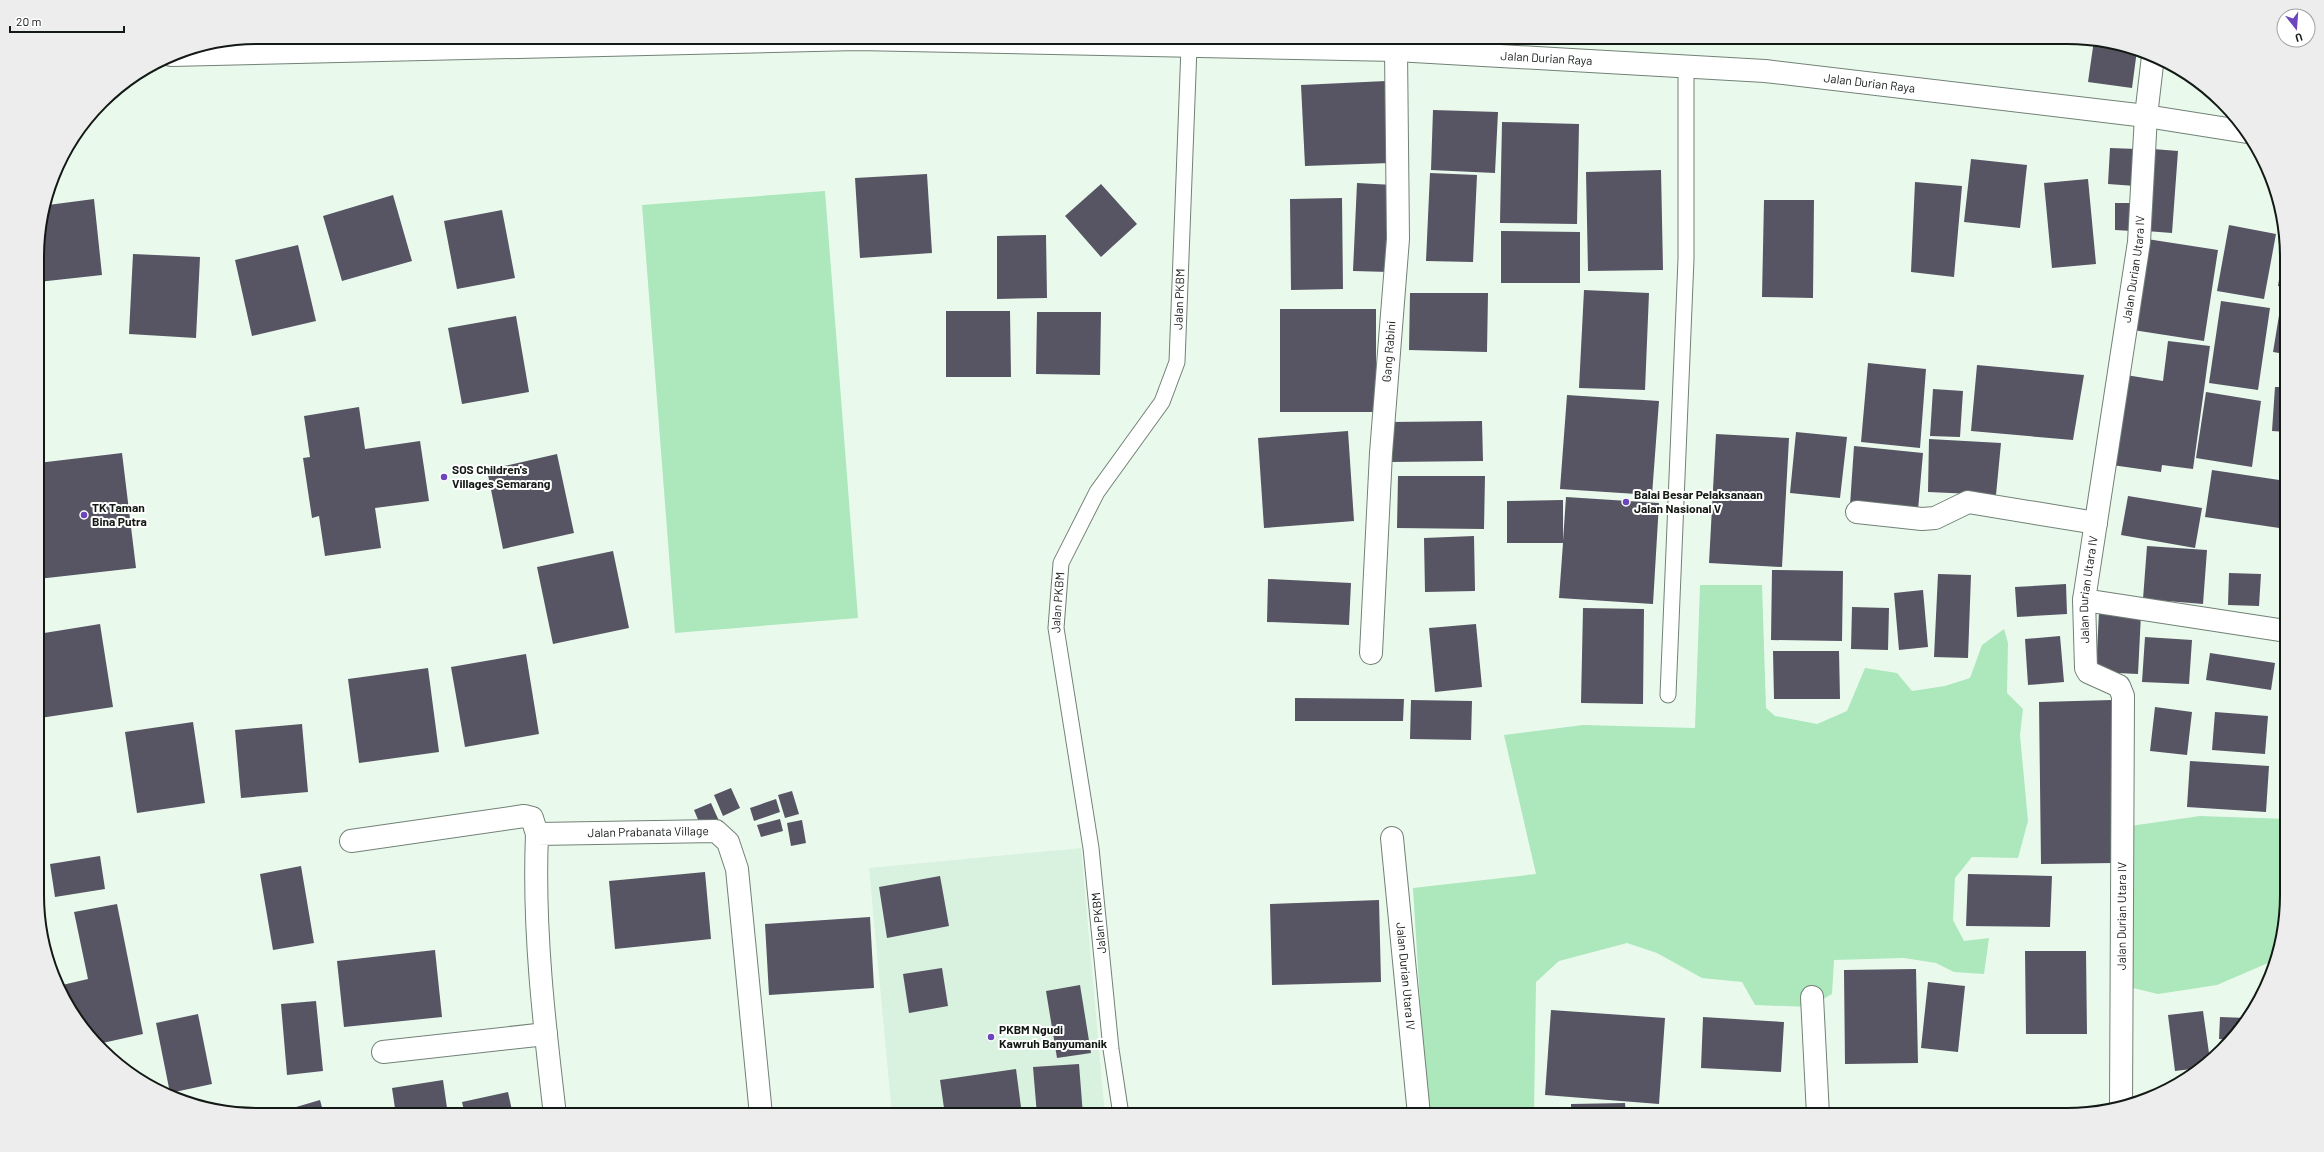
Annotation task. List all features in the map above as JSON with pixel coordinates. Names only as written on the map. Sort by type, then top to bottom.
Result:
[{"type":"street","name":"Jalan Durian Raya","points":[[190,55],[643,44]]},
{"type":"street","name":"Jalan Durian Raya","points":[[1064,44],[1189,47],[1271,44]]},
{"type":"street","name":"Jalan Durian Raya","points":[[1312,44],[1765,71],[2146,116],[2239,131]]},
{"type":"street","name":"Gang Rabini","points":[[1371,652],[1382,432],[1398,239],[1396,50]]},
{"type":"street","name":"Jalan Durian Utara IV","points":[[2121,1101],[2123,696],[2119,686],[2088,672],[2086,668],[2084,600],[2139,242],[2146,116],[2152,62]]},
{"type":"street","points":[[1857,512],[1935,518],[1968,502],[2096,523]]},
{"type":"street","points":[[2084,600],[2280,630]]},
{"type":"street","points":[[351,841],[524,816],[532,818],[536,834],[537,905],[546,1034],[554,1108]]},
{"type":"street","name":"Jalan Prabanata Village","points":[[536,834],[716,831],[728,842],[737,869],[760,1108]]},
{"type":"street","name":"Jalan Durian Utara IV","points":[[1392,838],[1418,1108]]},
{"type":"street","points":[[1812,997],[1818,1108]]},
{"type":"street","points":[[383,1052],[546,1034]]},
{"type":"lane","name":"Jalan PKBM","points":[[1120,1108],[1111,1049],[1091,848],[1056,628],[1061,563],[1097,492],[1162,402],[1177,362],[1189,47]]},
{"type":"lane","points":[[1668,695],[1686,259],[1686,66]]},
{"type":"shaded area","name":"PKBM Ngudi Kawruh Banyumanik","points":[[1081,848],[1104,1108],[891,1108],[869,868]]},
{"type":"green space","points":[[825,191],[858,618],[675,633],[642,205]]},
{"type":"green space","points":[[1700,585],[1762,585],[1766,708],[1775,716],[1817,724],[1847,711],[1865,668],[1897,673],[1912,691],[1945,686],[1970,678],[1982,645],[2004,629],[2008,643],[2007,693],[2023,709],[2020,735],[2028,821],[2018,858],[1972,857],[1955,878],[1953,920],[1964,941],[1989,938],[1984,974],[1954,972],[1936,963],[1904,958],[1834,960],[1832,994],[1809,1007],[1755,1005],[1742,982],[1702,978],[1657,953],[1627,943],[1559,961],[1536,982],[1534,1108],[1427,1108],[1413,888],[1536,874],[1504,735],[1583,725],[1695,728]]},
{"type":"green space","points":[[2200,816],[2280,819],[2280,909],[2276,937],[2269,962],[2217,985],[2158,994],[2133,988],[2126,875],[2130,826]]},
{"type":"building","points":[[2093,46],[2136,55],[2132,88],[2088,82]]},
{"type":"building","points":[[1386,81],[1390,163],[1305,166],[1301,85]]},
{"type":"building","points":[[1433,110],[1498,112],[1495,173],[1431,170]]},
{"type":"building","points":[[1502,122],[1579,124],[1577,224],[1500,223]]},
{"type":"building","points":[[2110,148],[2137,149],[2135,186],[2108,184]]},
{"type":"building","points":[[2153,149],[2178,151],[2172,233],[2146,231]]},
{"type":"building","points":[[1971,159],[2027,165],[2020,228],[1964,222]]},
{"type":"building","points":[[1661,170],[1663,270],[1588,271],[1586,172]]},
{"type":"building","points":[[1430,173],[1477,175],[1473,262],[1426,261]]},
{"type":"building","points":[[927,174],[932,253],[860,258],[855,178]]},
{"type":"building","points":[[2088,179],[2096,264],[2052,268],[2044,183]]},
{"type":"building","points":[[1915,182],[1962,186],[1954,277],[1911,272]]},
{"type":"building","points":[[1357,183],[1393,185],[1390,272],[1353,271]]},
{"type":"building","points":[[1101,184],[1137,224],[1101,257],[1065,216]]},
{"type":"building","points":[[393,195],[412,261],[342,281],[323,216]]},
{"type":"building","points":[[1342,198],[1343,289],[1291,290],[1290,199]]},
{"type":"building","points":[[94,199],[102,275],[44,281],[44,243],[50,205]]},
{"type":"building","points":[[1764,200],[1814,200],[1813,298],[1762,297]]},
{"type":"building","points":[[2115,203],[2133,203],[2132,231],[2115,230]]},
{"type":"building","points":[[502,210],[515,278],[457,289],[444,221]]},
{"type":"building","points":[[2229,225],[2276,234],[2264,299],[2217,291]]},
{"type":"building","points":[[1501,231],[1580,232],[1580,283],[1501,283]]},
{"type":"building","points":[[1046,235],[1047,298],[997,299],[997,236]]},
{"type":"building","points":[[2147,239],[2218,250],[2204,341],[2133,330]]},
{"type":"building","points":[[298,245],[316,321],[252,336],[235,260]]},
{"type":"building","points":[[133,254],[200,257],[196,338],[129,334]]},
{"type":"building","points":[[2280,273],[2280,286],[2278,286]]},
{"type":"building","points":[[1584,290],[1649,293],[1645,390],[1579,388]]},
{"type":"building","points":[[1410,293],[1488,293],[1487,352],[1409,350]]},
{"type":"building","points":[[2221,301],[2270,308],[2258,390],[2209,383]]},
{"type":"building","points":[[1280,309],[1376,309],[1376,412],[1280,412]]},
{"type":"building","points":[[2280,309],[2280,353],[2273,352]]},
{"type":"building","points":[[946,311],[1010,311],[1011,377],[946,377]]},
{"type":"building","points":[[1037,312],[1101,312],[1100,375],[1036,374]]},
{"type":"building","points":[[516,316],[529,392],[462,404],[448,328]]},
{"type":"building","points":[[2168,341],[2210,346],[2193,469],[2162,465],[2161,472],[2112,465],[2126,375],[2163,381]]},
{"type":"building","points":[[1868,363],[1926,369],[1920,448],[1861,442]]},
{"type":"building","points":[[1977,365],[2084,375],[2073,440],[1971,431]]},
{"type":"building","points":[[2275,387],[2280,387],[2280,432],[2272,431]]},
{"type":"building","points":[[1933,389],[1963,391],[1960,437],[1930,436]]},
{"type":"building","points":[[2206,392],[2261,401],[2252,467],[2196,458]]},
{"type":"building","points":[[1567,395],[1659,401],[1652,495],[1560,489]]},
{"type":"building","points":[[359,407],[365,449],[420,441],[429,501],[375,508],[381,548],[325,556],[319,516],[312,518],[303,458],[310,457],[304,416]]},
{"type":"building","points":[[1482,421],[1483,461],[1390,462],[1390,422]]},
{"type":"building","points":[[1348,431],[1354,521],[1264,528],[1258,438]]},
{"type":"building","points":[[1796,432],[1847,437],[1840,498],[1790,493]]},
{"type":"building","points":[[1716,434],[1789,438],[1782,567],[1709,563]]},
{"type":"building","points":[[1929,439],[2001,443],[1996,495],[1928,492]]},
{"type":"building","points":[[1854,446],[1923,453],[1918,510],[1850,505]]},
{"type":"building","name":"TK Taman Bina Putra","points":[[122,453],[136,568],[44,578],[44,462]]},
{"type":"building","points":[[557,454],[574,533],[503,549],[487,470]]},
{"type":"building","points":[[2212,470],[2280,480],[2280,528],[2205,517]]},
{"type":"building","points":[[1398,476],[1485,476],[1484,529],[1397,528]]},
{"type":"building","points":[[2128,496],[2202,508],[2195,548],[2121,535]]},
{"type":"building","points":[[1566,497],[1659,503],[1653,604],[1559,598],[1563,543],[1507,543],[1507,501],[1563,500],[1563,541]]},
{"type":"building","points":[[1474,536],[1475,591],[1425,592],[1424,538]]},
{"type":"building","points":[[2147,546],[2207,550],[2203,604],[2143,599]]},
{"type":"building","points":[[613,551],[629,628],[553,644],[537,567]]},
{"type":"building","points":[[1772,570],[1843,571],[1842,641],[1771,640]]},
{"type":"building","points":[[2229,573],[2261,574],[2259,606],[2228,605]]},
{"type":"building","points":[[1938,574],[1971,575],[1968,658],[1934,657]]},
{"type":"building","points":[[1268,579],[1351,583],[1349,625],[1267,622]]},
{"type":"building","points":[[2066,584],[2067,614],[2017,617],[2015,587]]},
{"type":"building","points":[[1923,590],[1928,647],[1899,650],[1894,593]]},
{"type":"building","points":[[1852,607],[1889,608],[1888,650],[1851,649]]},
{"type":"building","points":[[1583,608],[1644,609],[1643,704],[1581,703]]},
{"type":"building","points":[[2099,612],[2141,614],[2138,674],[2096,672]]},
{"type":"building","points":[[100,624],[113,707],[44,717],[44,633]]},
{"type":"building","points":[[1476,624],[1482,687],[1435,692],[1429,628]]},
{"type":"building","points":[[2060,636],[2064,682],[2028,685],[2025,639]]},
{"type":"building","points":[[2145,637],[2192,640],[2189,684],[2142,682]]},
{"type":"building","points":[[1773,651],[1839,651],[1840,699],[1774,699]]},
{"type":"building","points":[[2210,653],[2275,663],[2271,690],[2206,680]]},
{"type":"building","points":[[526,654],[539,734],[465,747],[451,667]]},
{"type":"building","points":[[428,668],[439,752],[359,763],[348,679]]},
{"type":"building","points":[[1295,698],[1404,699],[1403,721],[1295,721]]},
{"type":"building","points":[[1411,700],[1472,701],[1471,740],[1410,739]]},
{"type":"building","points":[[2112,700],[2114,863],[2041,864],[2039,702]]},
{"type":"building","points":[[2155,707],[2192,712],[2187,755],[2150,751]]},
{"type":"building","points":[[2215,712],[2268,716],[2265,754],[2212,750]]},
{"type":"building","points":[[193,722],[205,803],[137,813],[125,732]]},
{"type":"building","points":[[302,724],[308,792],[241,798],[235,730]]},
{"type":"building","points":[[2190,761],[2269,766],[2266,812],[2187,807]]},
{"type":"building","points":[[731,788],[740,808],[723,816],[714,795]]},
{"type":"building","points":[[792,791],[799,814],[785,818],[778,795]]},
{"type":"building","points":[[776,799],[780,812],[754,821],[750,808]]},
{"type":"building","points":[[711,803],[719,821],[702,829],[694,810]]},
{"type":"building","points":[[780,819],[783,831],[761,837],[757,825]]},
{"type":"building","points":[[802,820],[806,843],[791,846],[787,823]]},
{"type":"building","points":[[100,856],[105,889],[55,897],[50,864]]},
{"type":"building","points":[[301,866],[314,943],[273,950],[260,874]]},
{"type":"building","points":[[705,872],[711,939],[615,949],[609,881]]},
{"type":"building","points":[[1968,874],[2052,876],[2050,927],[1966,926]]},
{"type":"building","points":[[940,876],[949,926],[887,938],[879,887]]},
{"type":"building","points":[[1379,900],[1381,982],[1272,985],[1270,904]]},
{"type":"building","points":[[117,904],[143,1034],[103,1043],[88,1025],[73,1002],[64,985],[88,979],[74,912]]},
{"type":"building","points":[[870,917],[874,988],[769,995],[765,924]]},
{"type":"building","points":[[435,950],[442,1017],[344,1027],[337,961]]},
{"type":"building","points":[[2025,951],[2086,951],[2087,1034],[2026,1034]]},
{"type":"building","points":[[942,968],[948,1006],[909,1013],[903,974]]},
{"type":"building","points":[[1916,969],[1918,1063],[1845,1064],[1844,970]]},
{"type":"building","points":[[1928,982],[1965,986],[1958,1052],[1921,1048]]},
{"type":"building","points":[[1080,985],[1091,1053],[1057,1058],[1046,991]]},
{"type":"building","points":[[316,1001],[323,1071],[287,1075],[281,1004]]},
{"type":"building","points":[[1551,1010],[1665,1018],[1659,1104],[1545,1095]]},
{"type":"building","points":[[2203,1011],[2209,1054],[2189,1069],[2175,1071],[2168,1015]]},
{"type":"building","points":[[198,1014],[212,1084],[175,1092],[169,1089],[156,1023]]},
{"type":"building","points":[[1703,1017],[1784,1022],[1781,1072],[1701,1068]]},
{"type":"building","points":[[2220,1017],[2241,1018],[2224,1039],[2219,1039]]},
{"type":"building","points":[[1079,1064],[1082,1108],[1036,1108],[1033,1067]]},
{"type":"building","points":[[1016,1069],[1021,1108],[944,1108],[940,1080]]},
{"type":"building","points":[[443,1080],[447,1108],[395,1108],[392,1088]]},
{"type":"building","points":[[508,1092],[511,1108],[463,1108],[462,1102]]},
{"type":"building","points":[[320,1100],[322,1108],[293,1108]]},
{"type":"building","points":[[1625,1103],[1625,1108],[1571,1108],[1571,1104]]},
{"type":"place","name":"SOS Children's Villages Semarang","points":[[444,477]]},
{"type":"place","name":"Balai Besar Pelaksanaan Jalan Nasional V","points":[[1626,502]]},
{"type":"place","name":"TK Taman Bina Putra","points":[[84,515]]},
{"type":"place","name":"PKBM Ngudi Kawruh Banyumanik","points":[[991,1037]]}]
